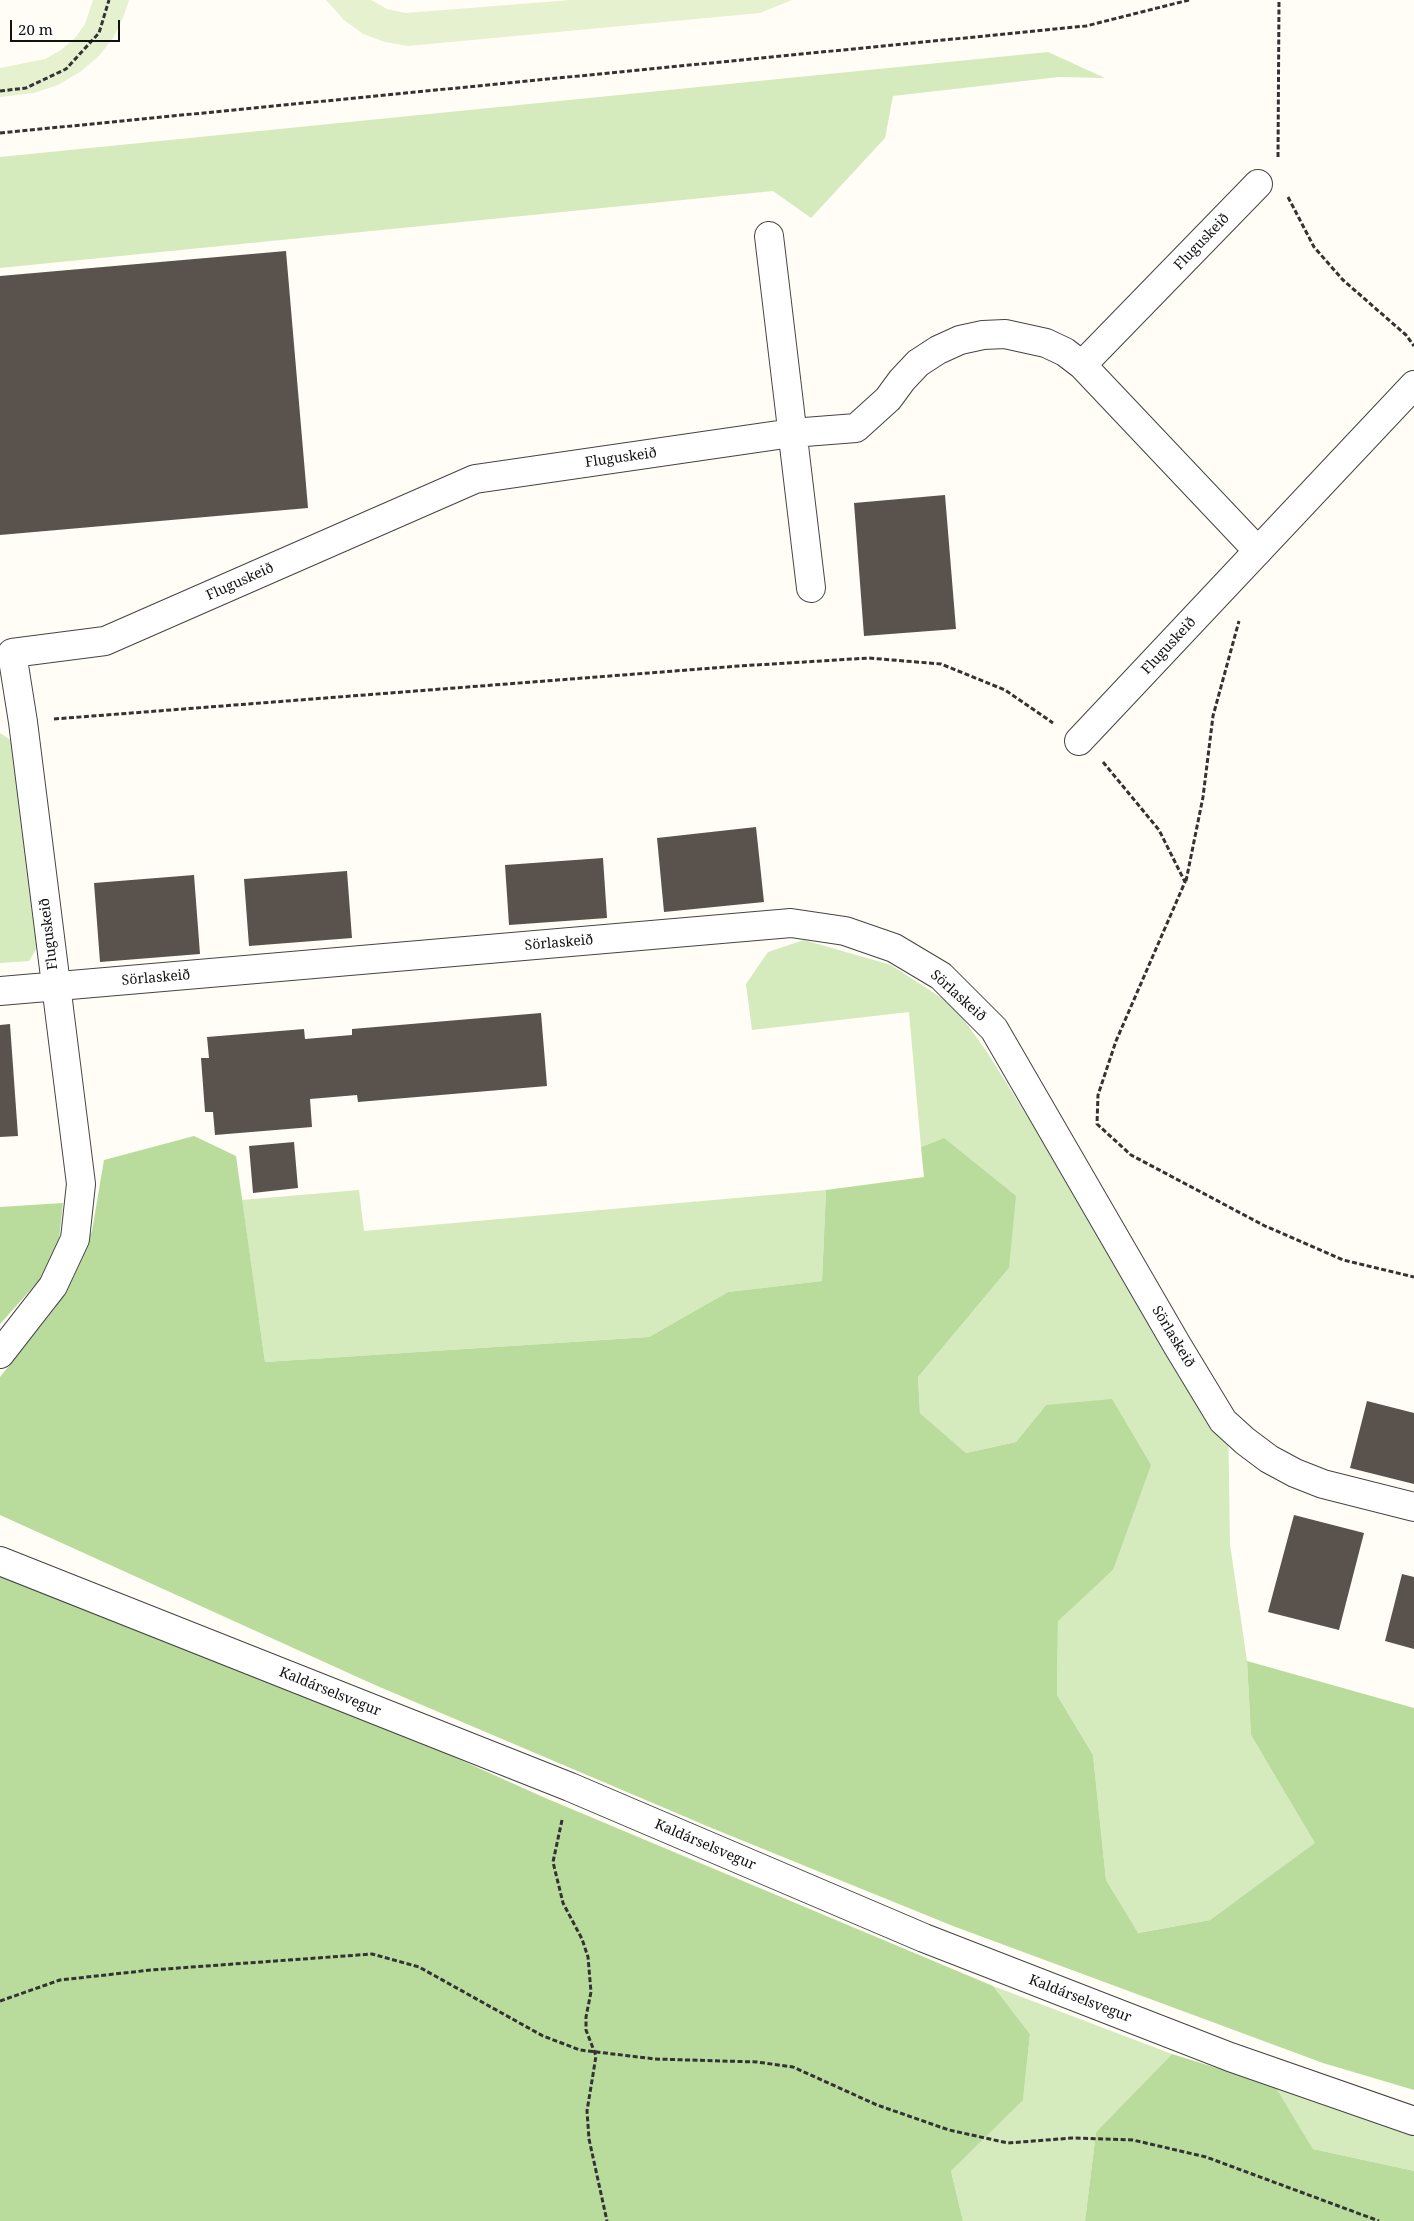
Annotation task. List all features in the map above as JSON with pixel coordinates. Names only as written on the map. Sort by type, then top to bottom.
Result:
[{"type":"street","name":"Fluguskeið","points":[[1082,365],[1258,184]]},
{"type":"street","points":[[769,236],[811,588]]},
{"type":"street","name":"Fluguskeið","points":[[55,986],[23,722],[12,653],[105,642],[475,479],[792,433],[856,428],[888,399],[918,363],[938,350],[960,340],[983,335],[1005,334],[1026,337],[1046,343],[1065,352],[1082,365],[1258,551]]},
{"type":"street","name":"Fluguskeið","points":[[1079,741],[1414,385]]},
{"type":"street","name":"Sörlaskeið","points":[[0,992],[791,923],[845,931],[894,948],[941,976],[994,1029],[1223,1421],[1261,1453],[1295,1473],[1323,1484],[1414,1507]]},
{"type":"street","points":[[0,1354],[53,1286],[75,1239],[81,1184],[55,986]]},
{"type":"street","name":"Kaldárselsvegur","points":[[0,1561],[570,1787],[924,1938],[1230,2058],[1414,2121]]},
{"type":"path","points":[[0,91],[26,88],[66,69],[99,33],[110,0]]},
{"type":"path","points":[[0,133],[1086,26],[1189,0]]},
{"type":"path","points":[[1279,0],[1279,161]]},
{"type":"path","points":[[1287,194],[1314,247],[1343,280],[1406,335],[1414,346]]},
{"type":"path","points":[[1240,618],[1213,716],[1203,797],[1186,882],[1116,1041],[1098,1094],[1097,1124],[1131,1155],[1265,1226],[1343,1260],[1414,1277]]},
{"type":"path","points":[[23,722],[729,666],[869,658],[941,664],[1005,690],[1096,752],[1159,830],[1186,882]]},
{"type":"path","points":[[570,1787],[553,1862],[563,1903],[582,1939],[588,1957],[591,1992],[586,2030],[596,2056],[587,2111],[588,2139],[607,2221]]},
{"type":"path","points":[[0,2001],[60,1980],[151,1970],[372,1954],[419,1966],[543,2036],[580,2050],[655,2060],[757,2062],[793,2067],[877,2105],[949,2130],[1008,2143],[1072,2138],[1133,2140],[1206,2157],[1379,2221]]},
{"type":"green space","points":[[93,0],[129,0],[113,38],[99,56],[80,72],[58,85],[34,93],[0,97],[0,68],[45,59],[61,50],[75,38],[85,24]]},
{"type":"green space","points":[[326,0],[371,0],[387,9],[406,13],[571,0],[792,0],[760,13],[408,46],[385,42],[363,34],[344,20]]},
{"type":"green space","points":[[1048,52],[1105,78],[1059,77],[893,96],[885,138],[811,218],[773,191],[0,268],[0,157]]},
{"type":"green space","points":[[0,733],[23,748],[41,941],[29,961],[0,963]]},
{"type":"green space","points":[[804,940],[891,965],[954,1006],[987,1052],[1142,1300],[1228,1414],[1230,1544],[1247,1661],[1251,1735],[1316,1843],[1210,1920],[1137,1933],[1106,1880],[1093,1755],[1057,1695],[1058,1620],[1113,1570],[1046,1405],[1016,1442],[966,1453],[920,1413],[918,1377],[1009,1268],[944,1138],[921,1147],[909,1012],[752,1030],[746,984],[768,952]]},
{"type":"green space","points":[[194,1136],[236,1156],[265,1362],[649,1337],[728,1292],[822,1281],[826,1190],[924,1177],[921,1147],[944,1138],[1016,1196],[1009,1268],[918,1377],[920,1413],[966,1453],[1016,1442],[1046,1405],[1112,1399],[1151,1465],[1113,1570],[1058,1621],[1057,1695],[1093,1755],[1106,1880],[1138,1933],[1210,1920],[1315,1843],[1251,1735],[1247,1661],[1414,1708],[1414,2090],[1323,2063],[953,1926],[714,1829],[375,1685],[0,1515],[0,1377],[55,1308],[92,1231],[104,1160]]},
{"type":"green space","points":[[359,1190],[364,1231],[826,1190],[822,1281],[728,1292],[649,1337],[265,1362],[242,1200]]},
{"type":"green space","points":[[63,1203],[59,1240],[42,1277],[0,1324],[0,1207]]},
{"type":"green space","points":[[0,1553],[543,1797],[993,1986],[1030,2034],[1023,2100],[951,2171],[963,2221],[0,2221]]},
{"type":"green space","points":[[993,1986],[1172,2054],[1096,2132],[1085,2221],[963,2221],[951,2171],[1023,2099],[1030,2034]]},
{"type":"green space","points":[[1172,2054],[1275,2086],[1313,2149],[1414,2171],[1414,2221],[1085,2221],[1096,2132]]},
{"type":"green space","points":[[1275,2086],[1414,2129],[1414,2171],[1313,2149]]},
{"type":"building","points":[[286,251],[308,508],[0,535],[0,276]]},
{"type":"building","points":[[945,495],[956,629],[864,636],[854,503]]},
{"type":"building","points":[[756,827],[764,902],[664,912],[657,838]]},
{"type":"building","points":[[603,858],[607,918],[509,925],[505,865]]},
{"type":"building","points":[[347,871],[352,938],[249,946],[244,879]]},
{"type":"building","points":[[194,875],[200,954],[100,962],[94,883]]},
{"type":"building","points":[[541,1013],[547,1086],[358,1102],[357,1095],[310,1099],[312,1127],[215,1135],[213,1112],[205,1112],[201,1058],[209,1058],[207,1037],[304,1029],[305,1039],[352,1035],[352,1029]]},
{"type":"building","points":[[10,1024],[18,1136],[0,1137],[0,1025]]},
{"type":"building","points":[[294,1142],[298,1188],[253,1193],[249,1146]]},
{"type":"building","points":[[1367,1401],[1414,1413],[1414,1484],[1350,1468]]},
{"type":"building","points":[[1294,1515],[1364,1533],[1339,1630],[1268,1612]]},
{"type":"building","points":[[1402,1574],[1414,1577],[1414,1649],[1385,1641]]}]
